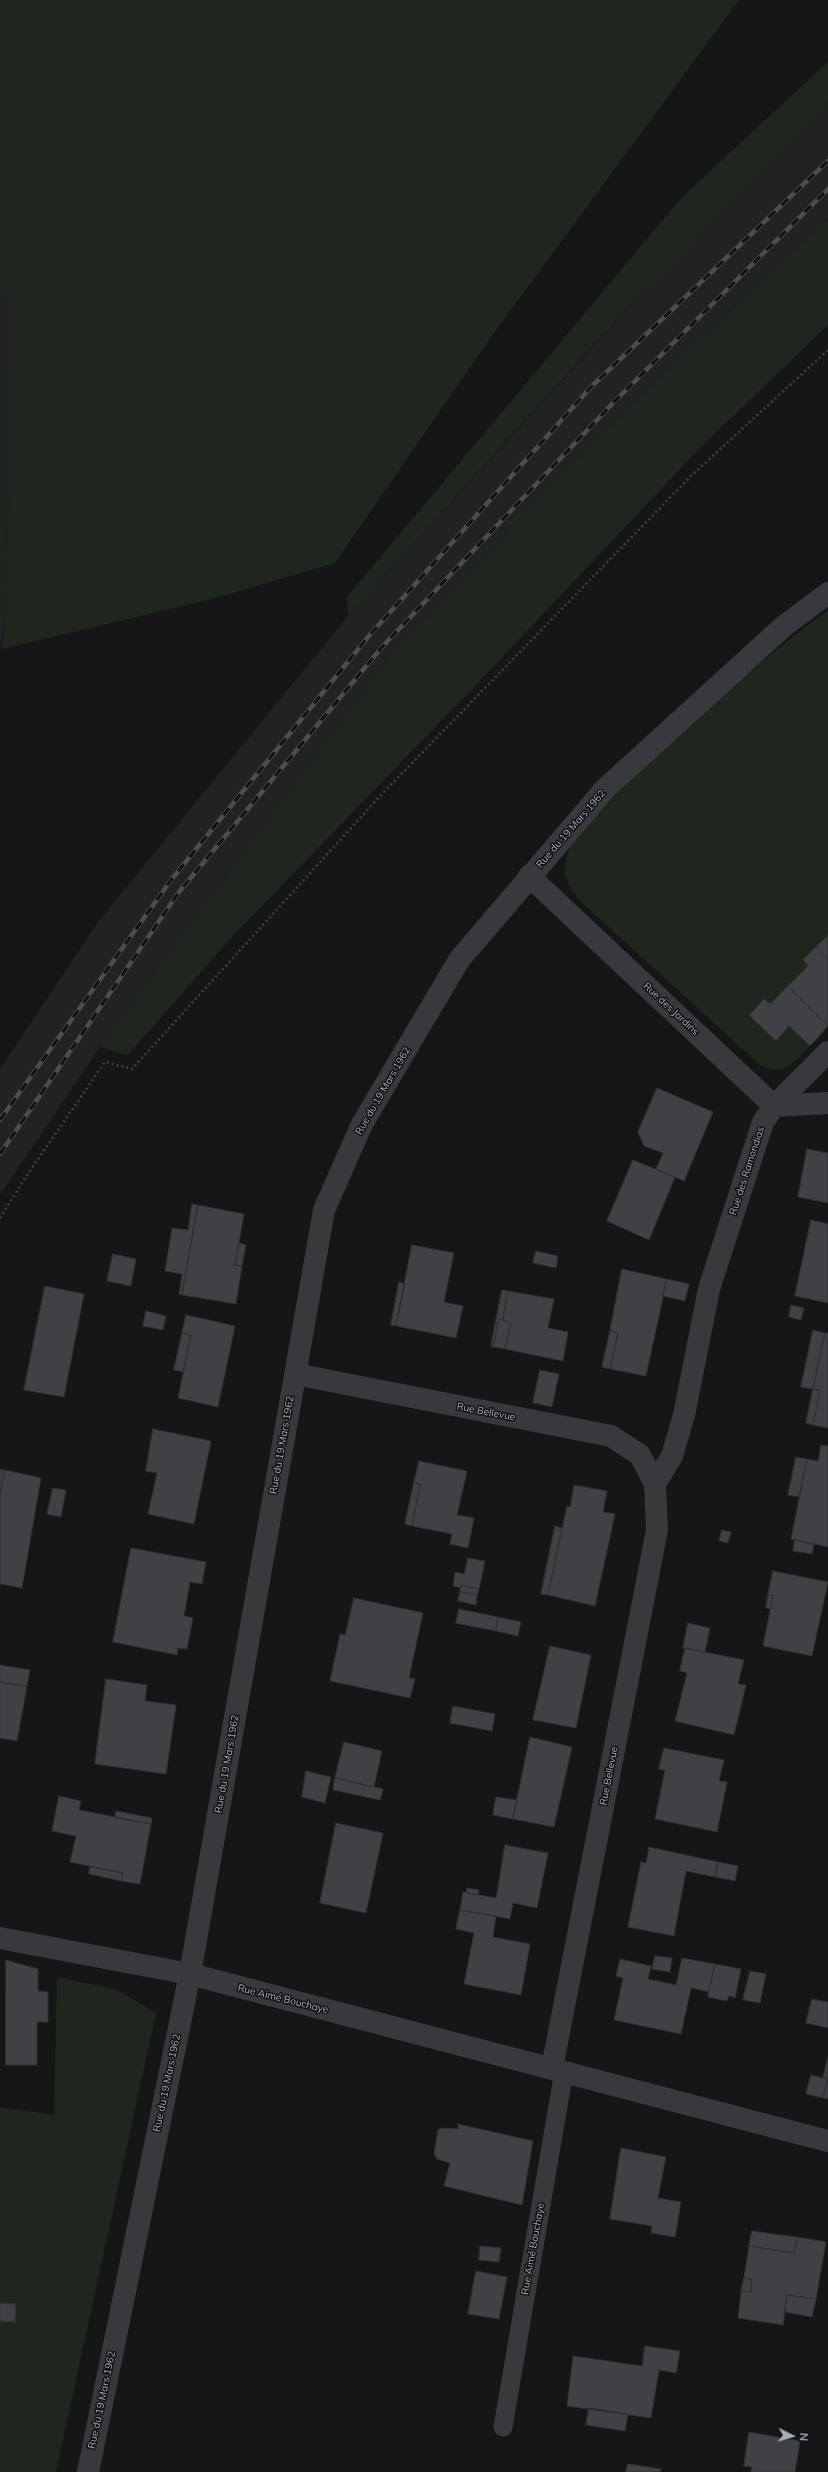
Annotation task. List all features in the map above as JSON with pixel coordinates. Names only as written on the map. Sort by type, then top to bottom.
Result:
[{"type":"street","name":"Rue du 19 Mars 1962","points":[[88,2472],[190,1974],[324,1210],[362,1124],[460,960],[529,876],[605,789],[784,626],[828,593]]},
{"type":"street","name":"Rue des Jardins","points":[[529,876],[774,1106]]},
{"type":"street","name":"Rue des Ramondias","points":[[655,1484],[672,1456],[684,1415],[709,1289],[763,1122],[774,1106],[828,1052]]},
{"type":"street","points":[[774,1106],[828,1103]]},
{"type":"street","name":"Rue Bellevue","points":[[295,1374],[611,1436],[640,1455],[655,1484],[657,1530],[558,2069]]},
{"type":"street","name":"Rue Aimé Bouchaye","points":[[0,1938],[190,1974],[558,2069],[828,2141]]},
{"type":"lane","name":"Rue Aimé Bouchaye","points":[[503,2428],[558,2069]]},
{"type":"path","points":[[0,1218],[25,1178],[105,1062],[132,1069],[392,784],[691,476],[828,350]]},
{"type":"shaded area","points":[[0,0],[739,0],[491,337],[335,563],[212,599],[2,649],[5,622],[14,306],[0,281]]},
{"type":"shaded area","points":[[828,62],[828,103],[765,165],[644,291],[348,616],[347,597],[683,196]]},
{"type":"shaded area","points":[[828,103],[828,220],[758,283],[560,476],[390,657],[100,1047],[0,1195],[0,1069],[98,922],[348,616],[679,252],[758,171]]},
{"type":"shaded area","points":[[828,220],[828,325],[700,448],[475,686],[231,938],[128,1055],[100,1047],[390,657],[560,476],[758,283]]},
{"type":"shaded area","points":[[0,281],[15,306],[5,622],[0,650]]},
{"type":"shaded area","points":[[828,610],[828,935],[803,960],[808,966],[770,1004],[764,999],[749,1015],[776,1040],[789,1026],[810,1046],[794,1063],[783,1069],[776,1069],[760,1065],[581,902],[573,892],[568,882],[565,866],[570,847],[578,835],[586,824],[608,802],[731,689],[779,648]]},
{"type":"shaded area","points":[[57,1977],[116,1989],[156,2013],[56,2472],[0,2472],[0,2107],[54,2115]]},
{"type":"building","points":[[828,935],[828,959],[816,947]]},
{"type":"building","points":[[816,947],[828,959],[828,1026],[788,986],[808,966],[803,960]]},
{"type":"building","points":[[788,986],[828,1026],[810,1046],[789,1026],[776,1041],[749,1015],[764,999],[770,1004]]},
{"type":"building","points":[[657,1088],[713,1112],[684,1181],[656,1169],[663,1153],[644,1146],[638,1132]]},
{"type":"building","points":[[807,1149],[828,1153],[828,1203],[798,1197]]},
{"type":"building","points":[[633,1160],[675,1177],[649,1240],[607,1221]]},
{"type":"building","points":[[192,1204],[198,1205],[182,1295],[179,1294],[182,1274],[165,1271],[172,1228],[188,1230]]},
{"type":"building","points":[[198,1205],[244,1214],[235,1265],[242,1266],[236,1304],[182,1295]]},
{"type":"building","points":[[811,1220],[828,1224],[828,1303],[795,1296]]},
{"type":"building","points":[[239,1243],[246,1245],[242,1266],[235,1265]]},
{"type":"building","points":[[412,1245],[454,1253],[444,1302],[463,1306],[456,1338],[396,1326]]},
{"type":"building","points":[[536,1251],[558,1256],[556,1268],[533,1263]]},
{"type":"building","points":[[113,1254],[136,1259],[131,1286],[107,1281]]},
{"type":"building","points":[[622,1269],[667,1279],[646,1376],[610,1369],[618,1333],[610,1331]]},
{"type":"building","points":[[667,1279],[689,1284],[685,1301],[663,1296]]},
{"type":"building","points":[[399,1282],[405,1284],[396,1326],[391,1325]]},
{"type":"building","points":[[45,1286],[84,1294],[64,1397],[24,1390]]},
{"type":"building","points":[[502,1290],[508,1291],[503,1320],[499,1319],[493,1347],[491,1346]]},
{"type":"building","points":[[508,1291],[554,1299],[548,1328],[568,1332],[563,1361],[505,1349],[511,1323],[503,1320]]},
{"type":"building","points":[[791,1305],[804,1308],[801,1320],[789,1317]]},
{"type":"building","points":[[146,1311],[166,1316],[163,1330],[143,1326]]},
{"type":"building","points":[[186,1315],[235,1326],[218,1407],[178,1398],[191,1335],[182,1333]]},
{"type":"building","points":[[499,1319],[511,1323],[505,1349],[493,1347]]},
{"type":"building","points":[[813,1330],[825,1333],[813,1389],[801,1387]]},
{"type":"building","points":[[610,1331],[618,1333],[610,1369],[602,1367]]},
{"type":"building","points":[[182,1333],[191,1335],[183,1372],[174,1370]]},
{"type":"building","points":[[825,1333],[828,1333],[828,1428],[813,1425],[820,1390],[813,1389]]},
{"type":"building","points":[[540,1370],[559,1374],[552,1407],[533,1403]]},
{"type":"building","points":[[813,1389],[820,1390],[813,1425],[806,1423]]},
{"type":"building","points":[[153,1429],[211,1441],[194,1524],[148,1514],[157,1473],[146,1471]]},
{"type":"building","points":[[821,1445],[828,1446],[828,1547],[791,1539],[807,1459],[818,1461]]},
{"type":"building","points":[[796,1457],[807,1459],[799,1497],[788,1495]]},
{"type":"building","points":[[419,1461],[467,1471],[457,1515],[474,1518],[468,1548],[450,1544],[452,1534],[412,1526],[420,1484],[414,1482]]},
{"type":"building","points":[[0,1469],[5,1470],[0,1494]]},
{"type":"building","points":[[5,1470],[41,1478],[22,1588],[0,1584],[0,1494]]},
{"type":"building","points":[[414,1482],[420,1484],[412,1526],[405,1524]]},
{"type":"building","points":[[574,1485],[607,1491],[603,1512],[615,1514],[595,1606],[548,1595],[567,1506],[570,1507]]},
{"type":"building","points":[[53,1488],[66,1490],[61,1517],[47,1514]]},
{"type":"building","points":[[555,1526],[562,1528],[548,1595],[541,1594]]},
{"type":"building","points":[[722,1530],[731,1532],[728,1543],[719,1541]]},
{"type":"building","points":[[795,1540],[814,1544],[812,1554],[793,1551]]},
{"type":"building","points":[[131,1548],[206,1562],[202,1584],[190,1582],[184,1616],[193,1618],[187,1649],[178,1648],[177,1655],[113,1642]]},
{"type":"building","points":[[468,1558],[485,1561],[479,1589],[461,1585],[461,1588],[453,1586],[455,1572],[464,1574]]},
{"type":"building","points":[[773,1571],[828,1582],[812,1656],[763,1646],[773,1596],[768,1595]]},
{"type":"building","points":[[461,1585],[479,1589],[477,1595],[460,1592]]},
{"type":"building","points":[[460,1592],[477,1595],[476,1605],[458,1601]]},
{"type":"building","points":[[768,1595],[773,1596],[771,1609],[766,1608]]},
{"type":"building","points":[[354,1598],[423,1613],[409,1678],[415,1679],[410,1698],[330,1681],[340,1634],[345,1635]]},
{"type":"building","points":[[459,1609],[498,1617],[496,1631],[456,1623]]},
{"type":"building","points":[[498,1617],[521,1622],[518,1636],[496,1631]]},
{"type":"building","points":[[688,1623],[710,1628],[705,1652],[683,1648]]},
{"type":"building","points":[[550,1646],[591,1655],[576,1728],[533,1720]]},
{"type":"building","points":[[685,1648],[744,1660],[738,1684],[746,1685],[734,1735],[675,1721],[687,1673],[680,1671]]},
{"type":"building","points":[[0,1665],[30,1670],[27,1686],[0,1682]]},
{"type":"building","points":[[106,1679],[147,1685],[145,1701],[176,1705],[166,1774],[95,1764]]},
{"type":"building","points":[[0,1682],[27,1686],[17,1741],[0,1738]]},
{"type":"building","points":[[453,1706],[495,1714],[492,1731],[450,1723]]},
{"type":"building","points":[[530,1737],[572,1747],[554,1827],[513,1819]]},
{"type":"building","points":[[344,1742],[382,1751],[374,1787],[335,1778]]},
{"type":"building","points":[[664,1748],[724,1760],[719,1781],[727,1782],[717,1832],[655,1819],[665,1770],[659,1769]]},
{"type":"building","points":[[306,1771],[331,1777],[325,1803],[302,1797]]},
{"type":"building","points":[[335,1778],[383,1789],[380,1800],[333,1790]]},
{"type":"building","points":[[59,1796],[81,1801],[79,1810],[151,1824],[140,1884],[121,1881],[123,1873],[70,1862],[76,1836],[52,1831]]},
{"type":"building","points":[[496,1797],[517,1800],[513,1819],[493,1815]]},
{"type":"building","points":[[116,1811],[152,1818],[151,1824],[115,1818]]},
{"type":"building","points":[[336,1823],[383,1833],[366,1913],[320,1903]]},
{"type":"building","points":[[505,1845],[548,1853],[537,1908],[513,1903],[510,1919],[460,1910],[463,1892],[496,1898]]},
{"type":"building","points":[[649,1847],[718,1862],[715,1877],[686,1871],[674,1936],[628,1927],[641,1862],[646,1863]]},
{"type":"building","points":[[718,1862],[738,1866],[735,1881],[715,1877]]},
{"type":"building","points":[[90,1867],[123,1873],[121,1881],[89,1874]]},
{"type":"building","points":[[467,1888],[479,1890],[478,1895],[466,1893]]},
{"type":"building","points":[[460,1910],[496,1916],[493,1937],[530,1944],[521,1995],[464,1984],[474,1933],[456,1929]]},
{"type":"building","points":[[655,1956],[672,1958],[670,1972],[652,1969]]},
{"type":"building","points":[[682,1958],[715,1964],[709,1992],[691,1988],[681,2034],[614,2020],[623,1978],[616,1976],[620,1959],[651,1966],[648,1979],[676,1985]]},
{"type":"building","points":[[6,1960],[38,1969],[38,1991],[48,1992],[48,2022],[37,2022],[37,2065],[6,2065]]},
{"type":"building","points":[[715,1964],[741,1969],[735,1998],[729,1996],[727,2001],[708,1997]]},
{"type":"building","points":[[750,1971],[766,1974],[760,2003],[743,2000]]},
{"type":"building","points":[[812,1999],[828,2002],[828,2028],[806,2023]]},
{"type":"building","points":[[828,2056],[828,2099],[823,2098],[827,2079],[823,2078]]},
{"type":"building","points":[[811,2075],[827,2079],[823,2098],[806,2094]]},
{"type":"building","points":[[458,2124],[533,2141],[522,2205],[444,2186],[450,2163],[437,2159],[434,2154],[438,2130],[441,2128],[458,2129]]},
{"type":"building","points":[[621,2148],[666,2157],[658,2198],[681,2202],[675,2237],[651,2233],[652,2226],[610,2219]]},
{"type":"building","points":[[752,2231],[797,2237],[794,2253],[749,2246]]},
{"type":"building","points":[[797,2237],[826,2242],[816,2299],[787,2295],[783,2325],[738,2318],[741,2291],[751,2292],[752,2279],[744,2278],[749,2246],[794,2253]]},
{"type":"building","points":[[480,2246],[501,2248],[499,2262],[479,2260]]},
{"type":"building","points":[[476,2271],[507,2277],[499,2319],[468,2314]]},
{"type":"building","points":[[744,2278],[752,2279],[751,2292],[741,2291]]},
{"type":"building","points":[[787,2295],[816,2299],[812,2317],[785,2312]]},
{"type":"building","points":[[0,2303],[16,2304],[15,2322],[0,2321]]},
{"type":"building","points":[[645,2346],[680,2351],[676,2373],[659,2370],[651,2418],[567,2406],[573,2356],[642,2366]]},
{"type":"building","points":[[589,2408],[628,2414],[625,2431],[586,2425]]},
{"type":"building","points":[[749,2432],[800,2441],[795,2472],[751,2472],[752,2467],[744,2466]]},
{"type":"building","points":[[628,2464],[661,2469],[660,2472],[626,2472]]},
{"type":"railway","points":[[0,1120],[171,880],[368,637],[591,387],[828,161]]},
{"type":"railway","points":[[0,1154],[179,892],[382,647],[613,403],[828,189]]}]
